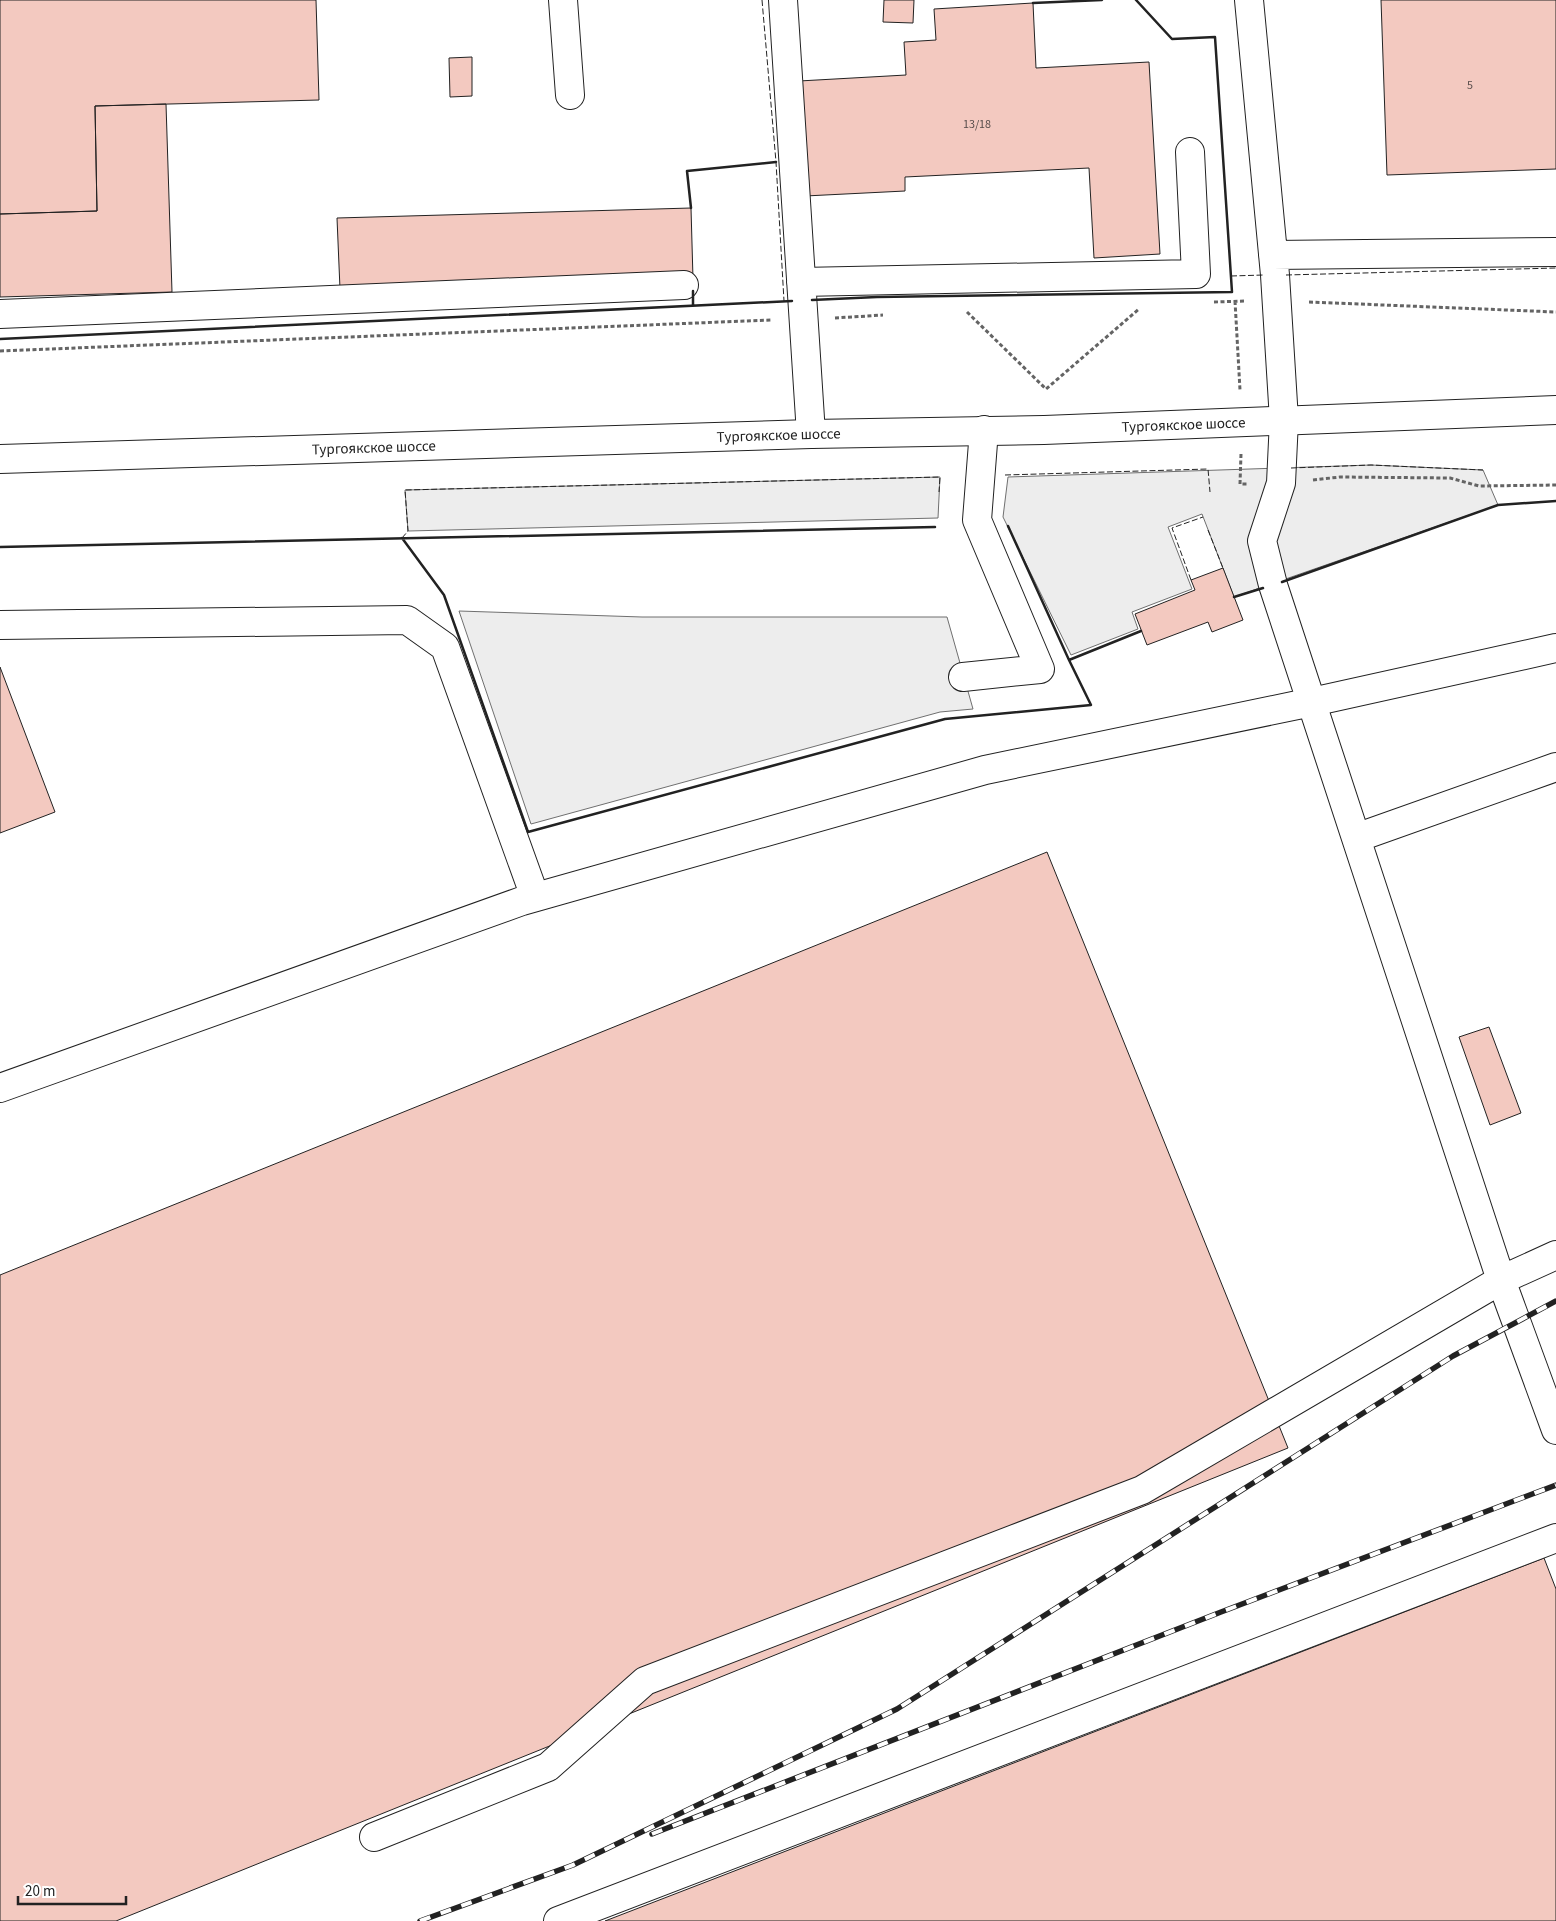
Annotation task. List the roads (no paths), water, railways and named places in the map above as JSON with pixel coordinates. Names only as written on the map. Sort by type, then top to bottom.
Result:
[{"type":"main road","points":[[564,0],[570,95]]},
{"type":"main road","points":[[783,0],[811,434]]},
{"type":"main road","points":[[1250,0],[1273,256],[1284,420],[1282,483],[1262,541],[1273,585],[1501,1280],[1556,1430]]},
{"type":"main road","points":[[801,282],[1196,274],[1190,152]]},
{"type":"main road","points":[[1273,256],[1556,252]]},
{"type":"main road","points":[[0,314],[684,285]]},
{"type":"main road","name":"Тургоякское шоссе","points":[[0,459],[811,434],[1044,430],[1556,410]]},
{"type":"main road","points":[[962,677],[1040,669],[977,520],[984,430]]},
{"type":"main road","points":[[0,626],[407,620],[445,647],[535,897]]},
{"type":"main road","points":[[0,1088],[535,897],[985,770],[1312,702],[1556,648]]},
{"type":"main road","points":[[1356,838],[1556,767]]},
{"type":"main road","points":[[374,1836],[548,1767],[645,1680],[1142,1490],[1501,1280],[1556,1255]]},
{"type":"main road","points":[[558,1921],[1556,1538]]},
{"type":"railway","points":[[420,1921],[573,1865],[897,1709],[1453,1356],[1556,1301]]},
{"type":"railway","points":[[652,1834],[1221,1612],[1556,1485]]}]
